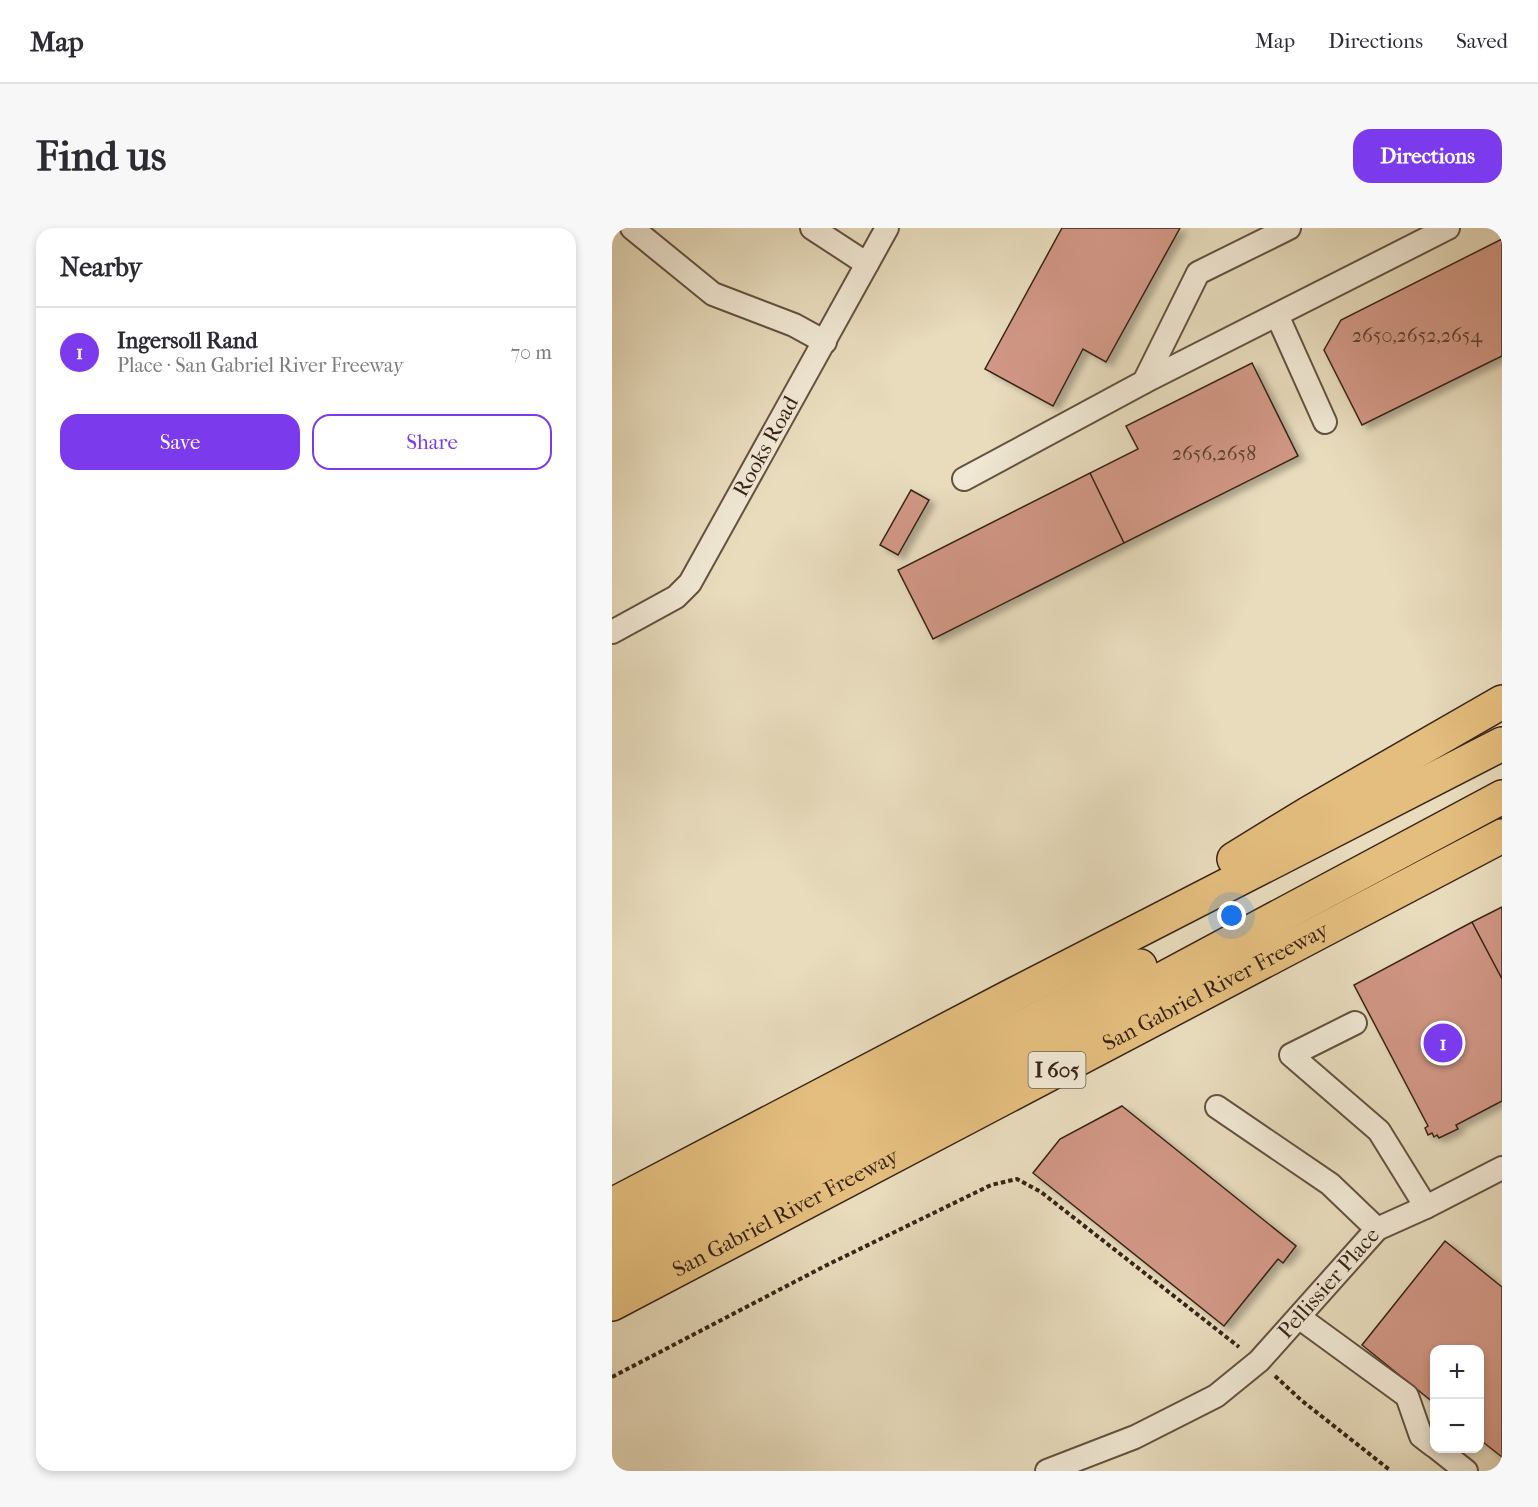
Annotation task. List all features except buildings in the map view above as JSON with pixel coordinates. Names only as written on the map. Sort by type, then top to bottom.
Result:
[{"type":"highway","points":[[1013,995],[1310,813],[1502,702]]},
{"type":"highway","points":[[612,1205],[1013,995],[1502,744]]},
{"type":"highway","points":[[612,1239],[1502,780]]},
{"type":"highway","points":[[612,1274],[1502,796]]},
{"type":"highway","name":"San Gabriel River Freeway","points":[[612,1304],[1502,836]]},
{"type":"street","points":[[632,228],[713,294],[794,325],[825,342]]},
{"type":"street","points":[[812,228],[867,264]]},
{"type":"street","name":"Rooks Road","points":[[612,632],[676,597],[690,583],[887,228]]},
{"type":"street","points":[[1241,251],[1254,228]]},
{"type":"street","points":[[1144,382],[1198,273],[1289,228]]},
{"type":"street","points":[[964,479],[1144,382],[1449,228]]},
{"type":"street","points":[[1277,315],[1325,422]]},
{"type":"street","points":[[1355,1023],[1291,1055],[1379,1131],[1426,1207]]},
{"type":"street","points":[[1217,1107],[1330,1184],[1377,1229]]},
{"type":"street","name":"Pellissier Place","points":[[1047,1471],[1135,1437],[1216,1396],[1259,1361],[1300,1318],[1377,1229],[1502,1168]]},
{"type":"street","points":[[1300,1318],[1407,1396],[1420,1436],[1430,1444]]},
{"type":"street","points":[[1443,1453],[1466,1471]]},
{"type":"path","points":[[612,1377],[825,1266],[991,1185],[1017,1179],[1041,1192],[1227,1339],[1259,1361],[1301,1400],[1391,1471]]},
{"type":"place","name":"Ingersoll Rand","points":[[1443,1043]]}]
